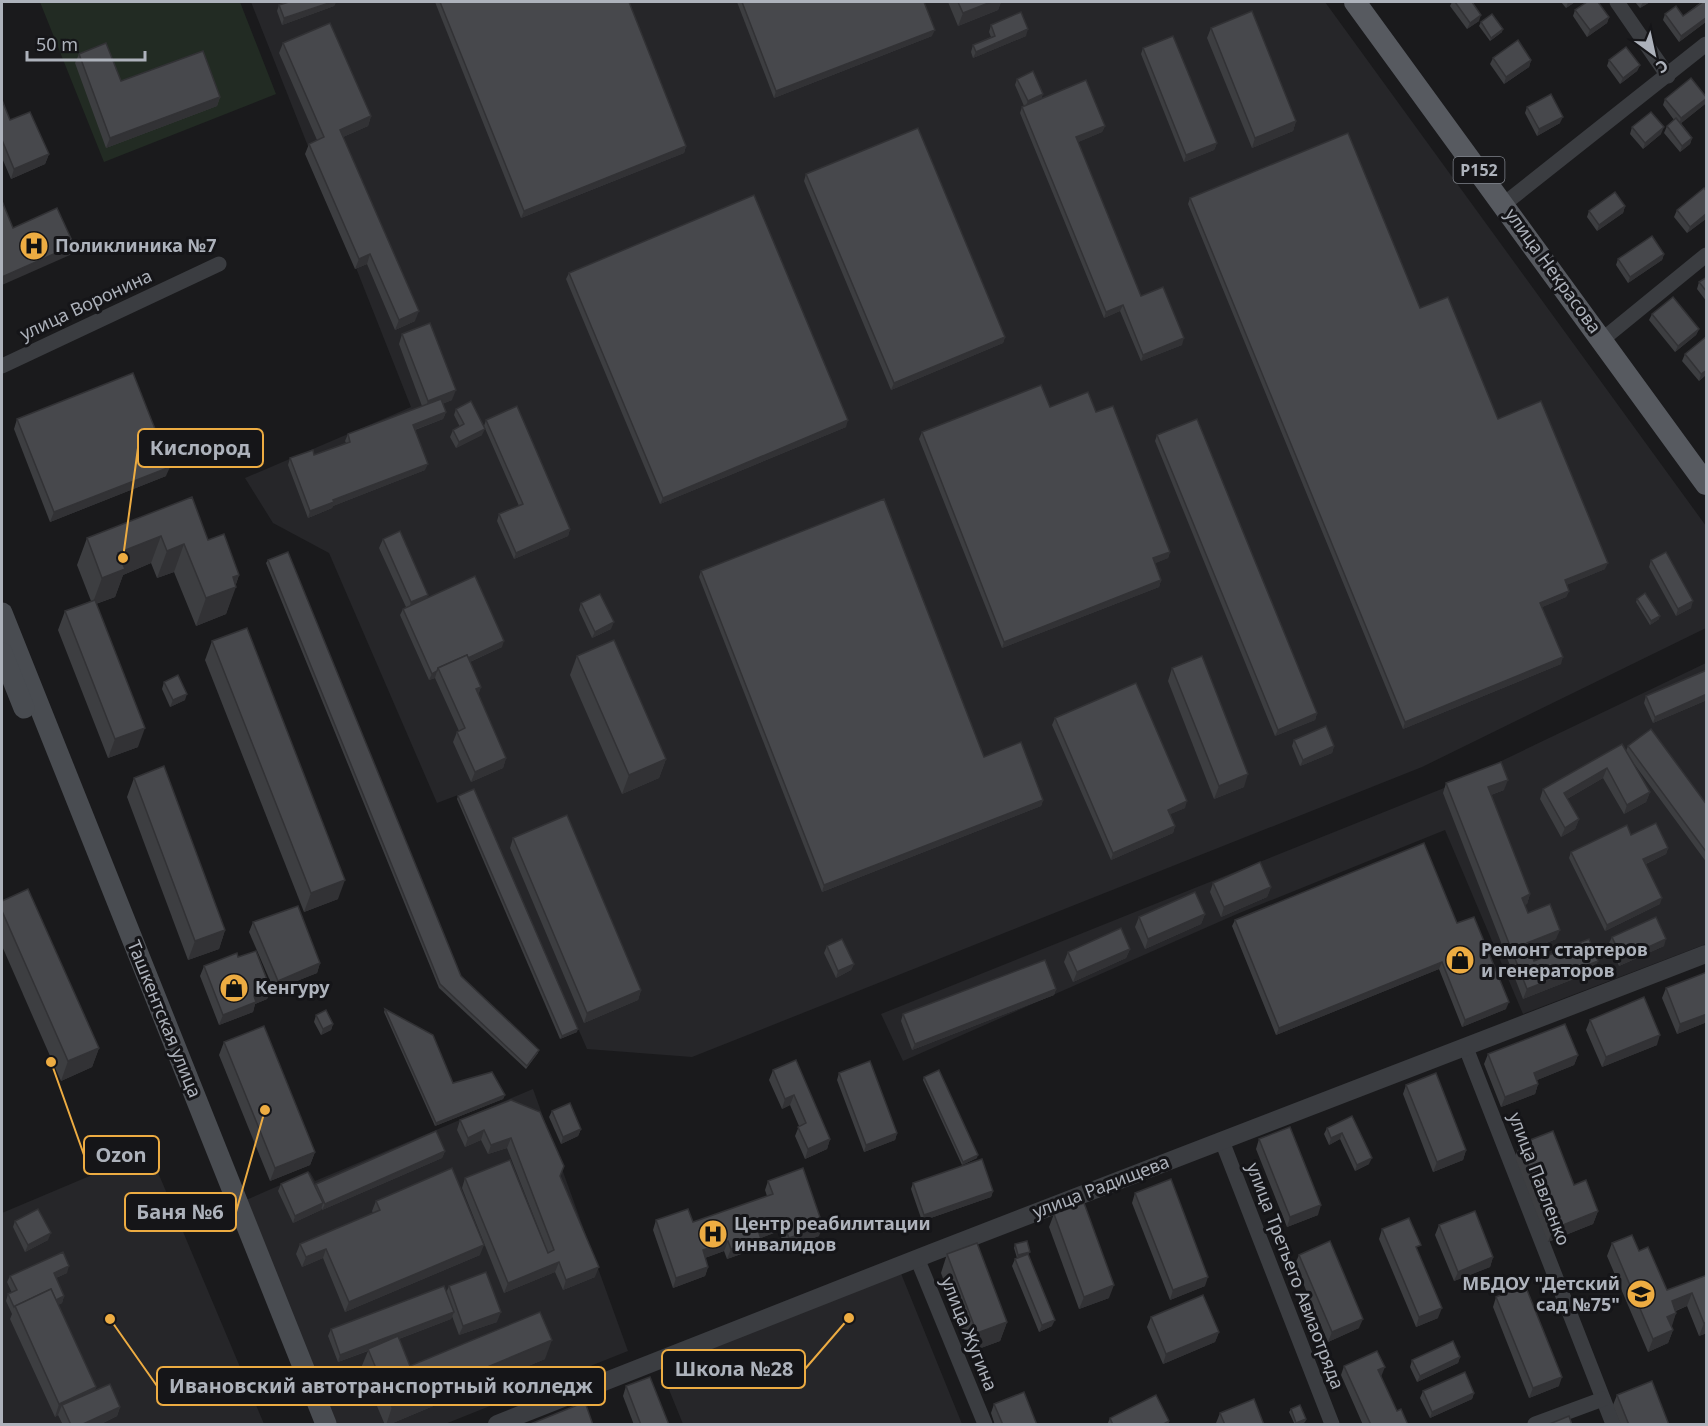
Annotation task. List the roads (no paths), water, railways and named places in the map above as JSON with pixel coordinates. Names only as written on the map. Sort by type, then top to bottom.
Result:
[{"type":"main road","name":"улица Некрасова","points":[[1355,2],[1707,484]]},
{"type":"main road","name":"Ташкентская улица","points":[[3,623],[326,1425]]},
{"type":"main road","name":"Ташкентская улица","points":[[2,653],[313,1425]]},
{"type":"street","points":[[1617,2],[1668,76]]},
{"type":"street","points":[[1504,204],[1707,44]]},
{"type":"street","points":[[1603,339],[1707,255]]},
{"type":"street","name":"улица Воронина","points":[[2,366],[219,264]]},
{"type":"street","name":"улица Радищева","points":[[497,1425],[917,1258],[1707,954]]},
{"type":"street","name":"улица Павленко","points":[[1466,1048],[1614,1425]]},
{"type":"street","name":"улица Третьего Авиаотряда","points":[[1222,1141],[1332,1425]]},
{"type":"street","name":"улица Жугина","points":[[917,1258],[985,1425]]},
{"type":"street","points":[[1535,1425],[1604,1399]]},
{"type":"place","name":"Поликлиника №7","points":[[34,246]]},
{"type":"place","name":"Кислород","points":[[123,558]]},
{"type":"place","name":"Ремонт стартеров и генераторов","points":[[1460,960]]},
{"type":"place","name":"Кенгуру","points":[[234,988]]},
{"type":"place","name":"Ozon","points":[[51,1062]]},
{"type":"place","name":"Баня №6","points":[[265,1110]]},
{"type":"place","name":"Центр реабилитации инвалидов","points":[[713,1234]]},
{"type":"place","name":"МБДОУ \"Детский сад №75\"","points":[[1641,1294]]},
{"type":"place","name":"Школа №28","points":[[849,1318]]},
{"type":"place","name":"Ивановский автотранспортный колледж","points":[[110,1319]]}]
